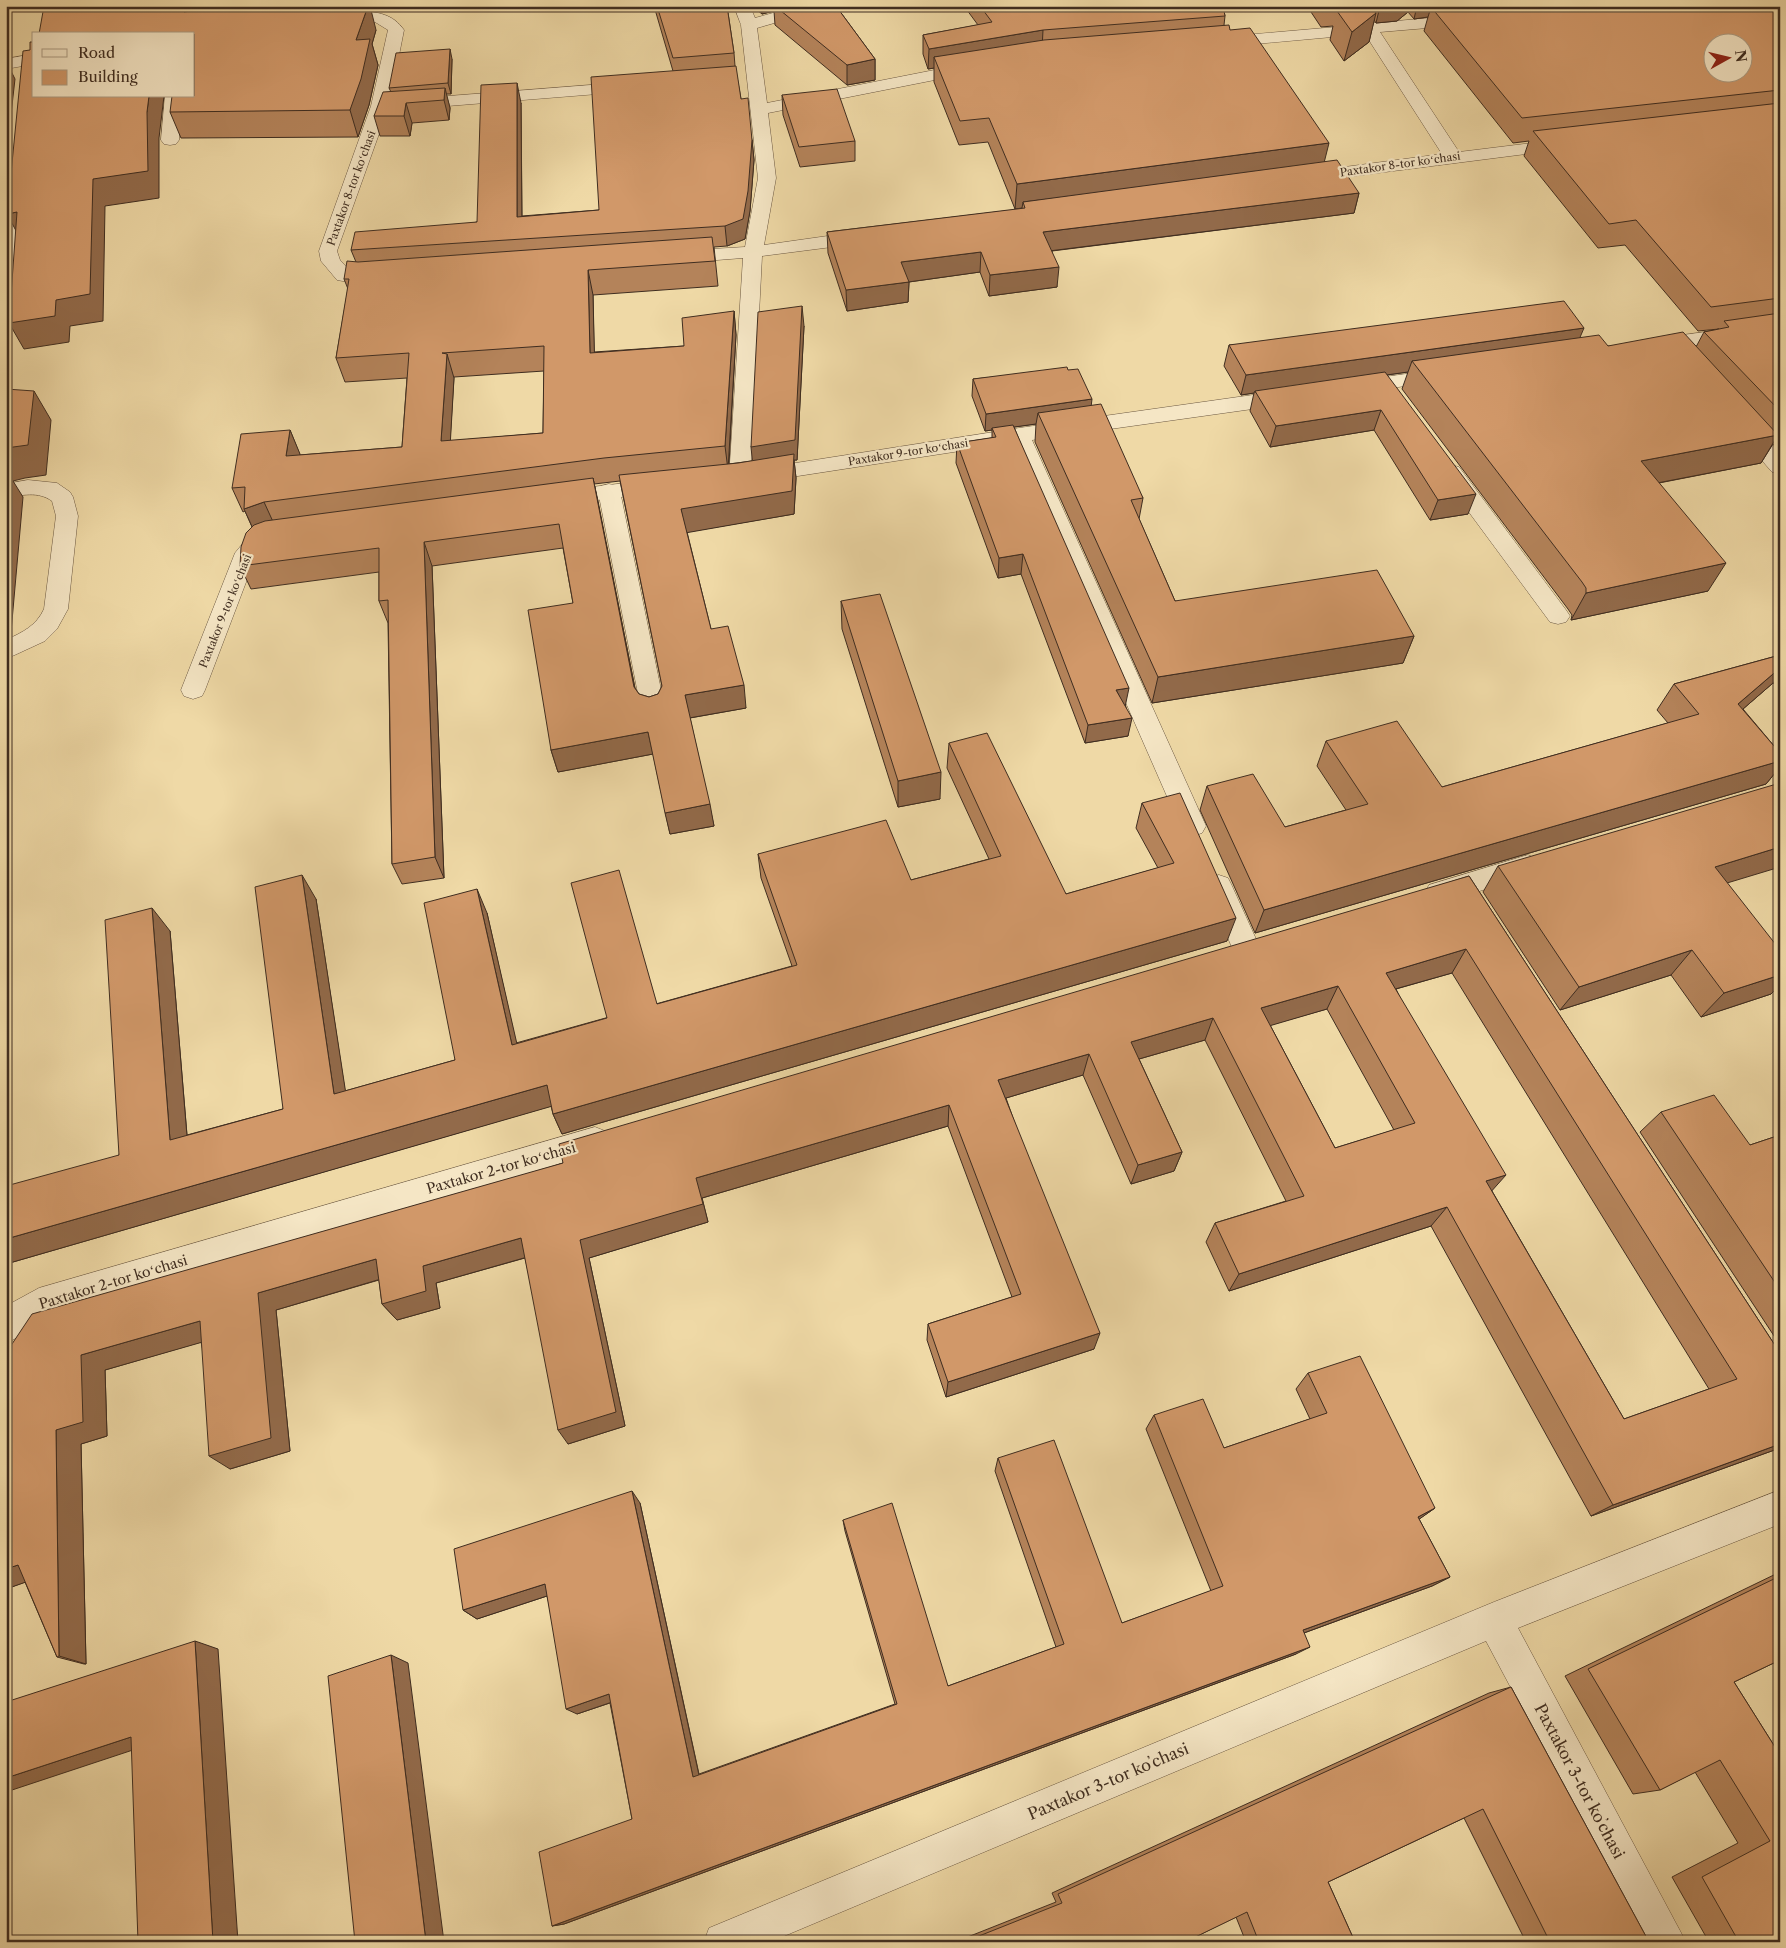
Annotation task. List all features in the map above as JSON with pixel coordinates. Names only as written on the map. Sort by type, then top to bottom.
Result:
[{"type":"street","points":[[742,6],[749,25],[758,110],[768,178],[753,252]]},
{"type":"street","points":[[749,25],[817,6]]},
{"type":"street","points":[[1355,6],[1453,157]]},
{"type":"street","name":"Paxtakor 8-tor koʻchasi","points":[[323,17],[362,16],[383,18],[392,23],[396,30],[380,106],[328,251],[331,261],[344,276],[366,279],[396,277]]},
{"type":"street","points":[[1211,43],[1370,30],[1474,19]]},
{"type":"street","points":[[6,64],[31,60],[26,79]]},
{"type":"street","points":[[758,110],[988,65]]},
{"type":"street","points":[[736,80],[755,78]]},
{"type":"street","points":[[380,106],[647,86]]},
{"type":"street","points":[[170,140],[174,98]]},
{"type":"street","name":"Paxtakor 8-tor koʻchasi","points":[[1285,180],[1582,142]]},
{"type":"street","points":[[6,270],[17,165]]},
{"type":"street","points":[[664,258],[753,252],[881,235]]},
{"type":"street","name":"Paxtakor 9-tor koʻchasi","points":[[753,252],[731,479],[1305,394]]},
{"type":"street","points":[[1637,348],[1673,351],[1780,328]]},
{"type":"street","points":[[1335,390],[1390,391],[1462,372]]},
{"type":"street","points":[[1726,409],[1780,467]]},
{"type":"street","points":[[1019,435],[1247,950]]},
{"type":"street","points":[[1436,453],[1558,616]]},
{"type":"street","points":[[540,501],[609,491],[684,484]]},
{"type":"street","points":[[6,490],[49,488],[62,498],[67,516],[56,609],[48,624],[37,635],[6,650]]},
{"type":"street","points":[[609,491],[653,709]]},
{"type":"street","name":"Paxtakor 9-tor koʻchasi","points":[[193,690],[246,553],[256,542],[285,535]]},
{"type":"street","points":[[1416,900],[1546,861]]},
{"type":"street","points":[[1462,886],[1478,911]]},
{"type":"street","points":[[1218,958],[1275,941]]},
{"type":"street","name":"Paxtakor 2-tor koʻchasi","points":[[6,1328],[38,1303],[624,1132]]},
{"type":"street","name":"Paxtakor 3-tor koʼchasi","points":[[723,1942],[1494,1620],[1780,1507]]},
{"type":"street","name":"Paxtakor 3-tor koʼchasi","points":[[1494,1620],[1667,1942]]},
{"type":"building","points":[[44,6],[161,6],[162,10],[182,10],[184,12],[225,6],[368,6],[356,40],[370,39],[361,79],[350,110],[170,112],[172,98],[195,98],[195,32],[39,32]]},
{"type":"building","points":[[657,6],[727,6],[734,53],[673,58]]},
{"type":"building","points":[[775,6],[836,6],[875,59],[847,65]]},
{"type":"building","points":[[980,6],[1223,6],[1225,16],[1043,30],[929,49],[923,35],[992,22]]},
{"type":"building","points":[[1780,6],[1780,90],[1522,118],[1431,7]]},
{"type":"building","points":[[1373,8],[1376,13],[1352,32],[1337,11]]},
{"type":"building","points":[[1229,25],[1230,30],[1250,28],[1329,143],[1017,184],[989,118],[960,121],[934,57],[1044,40]]},
{"type":"building","points":[[30,42],[32,42],[32,98],[149,98],[147,112],[148,171],[93,179],[90,294],[56,300],[55,316],[9,323],[17,212],[7,214],[23,51],[30,50]]},
{"type":"building","points":[[450,49],[448,83],[389,88],[396,53]]},
{"type":"building","points":[[736,66],[741,99],[748,98],[752,140],[748,191],[743,219],[725,226],[351,250],[355,232],[477,222],[481,85],[517,83],[517,217],[599,210],[591,77]]},
{"type":"building","points":[[445,88],[444,100],[406,103],[404,116],[374,116],[383,92]]},
{"type":"building","points":[[837,89],[855,141],[799,147],[782,95]]},
{"type":"building","points":[[1780,103],[1780,298],[1711,307],[1636,220],[1609,224],[1533,131]]},
{"type":"building","points":[[1337,160],[1359,193],[1043,232],[1059,267],[990,275],[981,252],[901,262],[909,282],[846,290],[827,232],[1025,208],[1023,202]]},
{"type":"building","points":[[712,237],[715,261],[588,270],[590,353],[684,346],[682,318],[734,311],[725,446],[604,458],[264,502],[244,509],[245,487],[232,488],[241,434],[290,430],[286,456],[402,447],[409,353],[336,358],[349,279],[344,279],[347,261],[358,262]],"holes":[[[544,346],[543,433],[441,441],[447,354],[442,353]]]},
{"type":"building","points":[[1564,301],[1584,328],[1246,375],[1229,345]]},
{"type":"building","points":[[802,306],[795,440],[751,447],[758,312]]},
{"type":"building","points":[[1780,313],[1780,411],[1704,332],[1729,327],[1724,321]]},
{"type":"building","points":[[1683,332],[1778,435],[1641,461],[1726,563],[1586,593],[1586,588],[1582,582],[1412,361],[1599,335],[1608,346]]},
{"type":"building","points":[[1067,367],[1068,370],[1078,369],[1092,399],[986,414],[973,379]]},
{"type":"building","points":[[1385,372],[1476,494],[1438,500],[1381,410],[1276,426],[1255,391]]},
{"type":"building","points":[[6,389],[34,391],[28,445],[6,448]]},
{"type":"building","points":[[1101,404],[1143,498],[1131,500],[1175,601],[1377,570],[1414,636],[1158,677],[1038,413]]},
{"type":"building","points":[[1013,425],[1129,688],[1116,690],[1132,718],[1088,725],[1023,554],[999,558],[957,443],[996,437],[992,428]]},
{"type":"building","points":[[794,454],[792,491],[681,509],[711,629],[728,626],[744,685],[685,695],[710,804],[665,813],[648,732],[551,750],[528,610],[573,603],[559,524],[424,542],[435,857],[392,864],[388,600],[379,601],[379,548],[240,566],[241,547],[246,533],[254,525],[265,521],[593,478],[634,687],[639,694],[649,697],[658,694],[662,686],[619,475],[738,463]]},
{"type":"building","points":[[880,594],[941,772],[898,781],[841,601]]},
{"type":"building","points":[[1780,655],[1780,668],[1738,704],[1780,753],[1780,761],[1264,910],[1207,786],[1253,774],[1285,827],[1368,804],[1326,741],[1397,721],[1442,787],[1699,714],[1674,684]]},
{"type":"building","points":[[987,733],[1066,894],[1174,863],[1142,803],[1180,793],[1236,918],[553,1114],[547,1085],[6,1239],[6,1186],[119,1155],[105,920],[152,908],[170,1140],[283,1109],[255,887],[302,875],[334,1094],[455,1060],[424,903],[477,889],[512,1045],[607,1018],[571,883],[619,870],[657,1004],[797,965],[758,854],[886,820],[911,880],[1001,856],[949,743]]},
{"type":"building","points":[[1780,783],[1780,847],[1715,867],[1780,950],[1780,975],[1724,993],[1692,950],[1579,987],[1498,866]]},
{"type":"building","points":[[1469,876],[1780,1353],[1780,1444],[1613,1505],[1447,1207],[1239,1274],[1215,1223],[1304,1196],[1213,1018],[1131,1042],[1182,1152],[1138,1165],[1089,1054],[998,1080],[1100,1333],[948,1382],[928,1324],[1021,1294],[949,1105],[696,1178],[703,1204],[580,1240],[616,1412],[558,1430],[521,1238],[423,1266],[426,1291],[382,1304],[376,1259],[258,1293],[271,1438],[209,1456],[200,1321],[81,1355],[83,1422],[56,1430],[59,1656],[57,1657],[18,1565],[6,1569],[6,1353],[32,1314],[563,1163],[559,1144]],"holes":[[[1466,949],[1737,1379],[1624,1419],[1486,1181],[1506,1175],[1386,973]],[[1338,986],[1415,1123],[1335,1148],[1261,1008]]]},
{"type":"building","points":[[1714,1095],[1750,1145],[1780,1135],[1780,1290],[1661,1112]]},
{"type":"building","points":[[1360,1356],[1435,1508],[1418,1517],[1450,1577],[1303,1630],[1310,1647],[552,1926],[539,1852],[632,1819],[609,1694],[566,1709],[545,1584],[463,1610],[454,1549],[632,1491],[693,1777],[897,1704],[843,1520],[892,1503],[948,1686],[1064,1644],[998,1458],[1054,1440],[1122,1623],[1223,1586],[1154,1415],[1203,1399],[1224,1448],[1327,1413],[1308,1373]]},
{"type":"building","points":[[1780,1576],[1780,1660],[1734,1682],[1780,1755],[1780,1942],[1739,1942],[1702,1877],[1770,1841],[1720,1760],[1660,1790],[1588,1669]]},
{"type":"building","points":[[195,1641],[213,1942],[138,1942],[131,1737],[6,1778],[6,1702]]},
{"type":"building","points":[[391,1655],[426,1942],[355,1942],[328,1676]]},
{"type":"building","points":[[1511,1687],[1649,1942],[1550,1942],[1483,1809],[1328,1882],[1355,1942],[1259,1942],[1247,1912],[1185,1942],[964,1942],[1062,1903],[1058,1894]]}]
